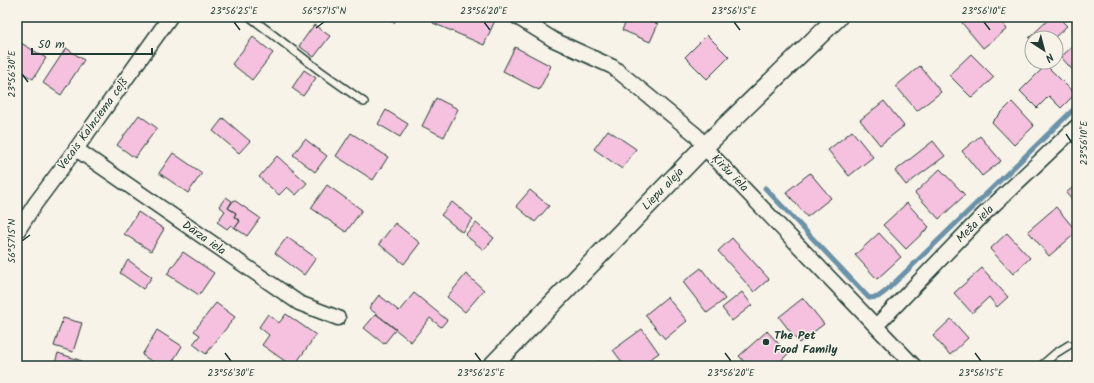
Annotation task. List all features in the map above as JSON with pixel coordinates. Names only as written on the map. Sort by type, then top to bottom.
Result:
[{"type":"street","name":"Vecais Kalnciema ceļš","points":[[17,232],[35,204],[170,17]]},
{"type":"street","name":"Ķiršu iela","points":[[517,17],[554,40],[613,67],[696,135],[704,147],[914,366]]},
{"type":"street","name":"Liepu aleja","points":[[492,366],[704,147],[838,17]]},
{"type":"street","name":"Meža iela","points":[[876,326],[984,214],[1077,126]]},
{"type":"street","name":"Dārza iela","points":[[76,149],[299,303],[338,318]]},
{"type":"lane","points":[[250,17],[319,70],[364,102]]},
{"type":"lane","points":[[1041,366],[1056,353],[1069,345]]},
{"type":"building","points":[[384,17],[397,17],[394,23]]},
{"type":"building","points":[[436,17],[496,18],[484,45],[433,23]]},
{"type":"building","points":[[571,17],[583,17],[580,22]]},
{"type":"building","points":[[628,17],[640,17],[658,24],[650,42],[622,30]]},
{"type":"building","points":[[970,17],[997,17],[1007,29],[983,48],[962,23]]},
{"type":"building","points":[[1051,17],[1058,17],[1067,26],[1063,30],[1037,30]]},
{"type":"building","points":[[314,25],[330,36],[314,57],[299,46]]},
{"type":"building","points":[[707,35],[729,57],[707,79],[685,57]]},
{"type":"building","points":[[253,37],[273,53],[252,80],[232,64]]},
{"type":"building","points":[[1077,42],[1077,75],[1064,60],[1064,54]]},
{"type":"building","points":[[21,43],[46,58],[33,79],[17,70],[17,50]]},
{"type":"building","points":[[515,47],[551,66],[539,90],[503,71]]},
{"type":"building","points":[[66,48],[84,60],[61,95],[43,83]]},
{"type":"building","points":[[971,54],[994,77],[972,98],[949,75]]},
{"type":"building","points":[[920,66],[941,92],[917,111],[896,86]]},
{"type":"building","points":[[304,70],[316,78],[303,96],[292,88]]},
{"type":"building","points":[[1041,70],[1051,70],[1075,94],[1061,108],[1049,96],[1037,108],[1020,91]]},
{"type":"building","points":[[436,98],[458,109],[444,137],[422,126]]},
{"type":"building","points":[[884,101],[904,126],[880,145],[860,120]]},
{"type":"building","points":[[1012,102],[1034,126],[1014,145],[992,122]]},
{"type":"building","points":[[386,110],[408,124],[400,137],[378,124]]},
{"type":"building","points":[[139,115],[157,128],[135,158],[117,145]]},
{"type":"building","points":[[223,118],[250,141],[239,153],[213,131]]},
{"type":"building","points":[[608,130],[636,149],[622,169],[594,149]]},
{"type":"building","points":[[852,131],[873,157],[849,176],[828,150]]},
{"type":"building","points":[[351,133],[388,157],[373,180],[336,156]]},
{"type":"building","points":[[980,136],[1001,161],[982,176],[962,151]]},
{"type":"building","points":[[305,139],[327,156],[315,172],[293,155]]},
{"type":"building","points":[[933,141],[945,156],[906,185],[895,171]]},
{"type":"building","points":[[173,153],[202,173],[188,193],[159,173]]},
{"type":"building","points":[[277,156],[307,183],[296,195],[287,187],[279,195],[259,177]]},
{"type":"building","points":[[940,169],[965,195],[939,219],[915,193]]},
{"type":"building","points":[[810,173],[831,198],[807,217],[786,192]]},
{"type":"building","points":[[1077,184],[1077,205],[1066,193]]},
{"type":"building","points":[[327,185],[362,210],[346,232],[311,208]]},
{"type":"building","points":[[530,190],[549,206],[535,222],[516,206]]},
{"type":"building","points":[[226,197],[232,201],[228,208],[236,213],[234,217],[240,221],[235,228],[231,225],[227,229],[217,222],[225,211],[219,206]]},
{"type":"building","points":[[234,200],[260,218],[247,236],[235,228],[240,221],[234,217],[236,213],[228,208]]},
{"type":"building","points":[[452,202],[473,219],[462,232],[441,215]]},
{"type":"building","points":[[907,203],[929,227],[906,249],[883,225]]},
{"type":"building","points":[[1056,207],[1077,232],[1049,256],[1028,231]]},
{"type":"building","points":[[138,212],[164,229],[151,251],[124,234]]},
{"type":"building","points":[[395,223],[420,243],[404,264],[379,244]]},
{"type":"building","points":[[476,223],[494,238],[484,250],[465,235]]},
{"type":"building","points":[[879,233],[901,257],[877,279],[855,255]]},
{"type":"building","points":[[1007,233],[1030,258],[1013,274],[990,249]]},
{"type":"building","points":[[287,237],[316,258],[304,275],[275,253]]},
{"type":"building","points":[[732,238],[769,279],[754,292],[718,251]]},
{"type":"building","points":[[183,252],[214,273],[199,295],[167,274]]},
{"type":"building","points":[[128,260],[152,277],[143,289],[120,273]]},
{"type":"building","points":[[701,268],[725,299],[707,313],[683,282]]},
{"type":"building","points":[[982,268],[1008,297],[997,307],[989,297],[972,313],[954,293]]},
{"type":"building","points":[[466,274],[484,290],[465,312],[447,297]]},
{"type":"building","points":[[742,292],[752,305],[732,321],[722,308]]},
{"type":"building","points":[[414,293],[447,320],[441,327],[430,318],[411,342],[369,308],[379,295],[399,311]]},
{"type":"building","points":[[667,297],[687,321],[665,339],[645,315]]},
{"type":"building","points":[[803,298],[824,324],[799,343],[779,317]]},
{"type":"building","points":[[216,303],[235,317],[206,354],[193,344],[200,335],[194,331]]},
{"type":"building","points":[[268,314],[279,323],[286,314],[316,335],[294,366],[262,345],[269,335],[259,327]]},
{"type":"building","points":[[376,314],[396,329],[384,344],[364,328]]},
{"type":"building","points":[[63,318],[82,323],[73,352],[54,346]]},
{"type":"building","points":[[951,319],[968,338],[950,355],[933,336]]},
{"type":"building","points":[[642,329],[659,353],[640,366],[625,366],[613,350]]},
{"type":"building","points":[[157,330],[182,346],[170,366],[159,366],[142,355]]},
{"type":"building","name":"The Pet Food Family","points":[[767,331],[788,354],[775,366],[748,366],[739,356]]},
{"type":"building","points":[[58,353],[82,361],[80,366],[54,366]]},
{"type":"building","points":[[598,361],[602,366],[591,366]]},
{"type":"waterway","points":[[765,188],[869,298],[878,297],[886,291],[1077,106]]},
{"type":"place","name":"The Pet Food Family","points":[[766,342]]}]
